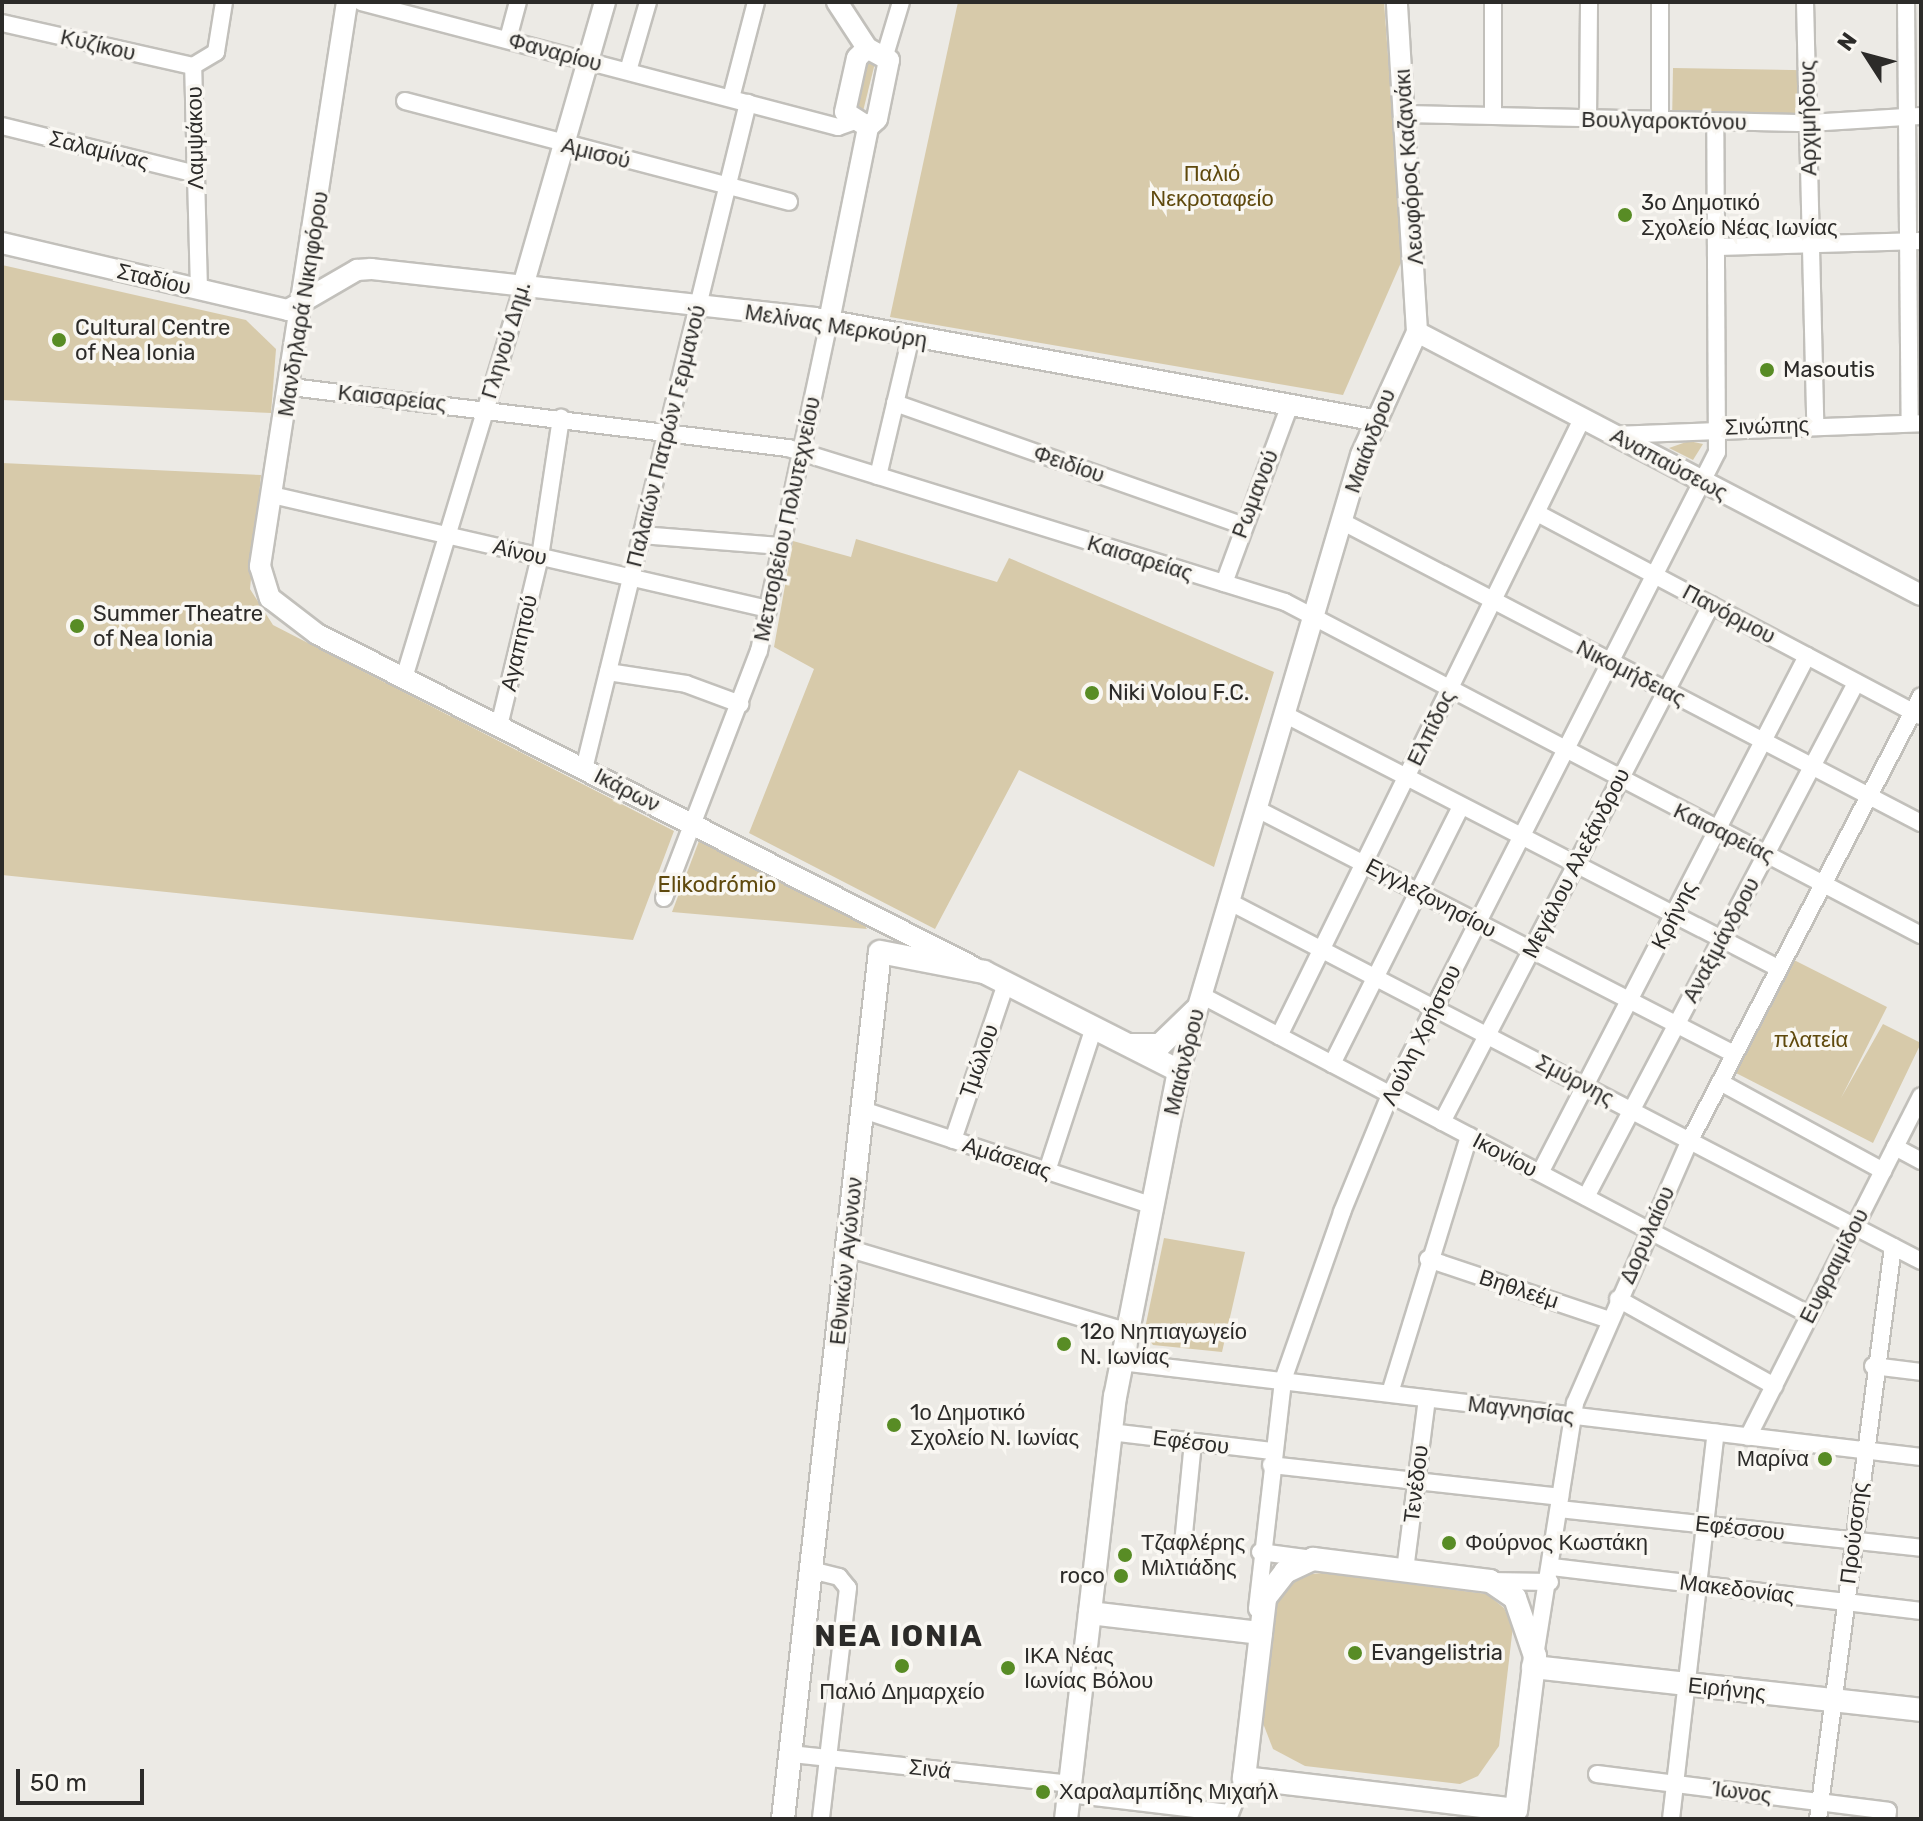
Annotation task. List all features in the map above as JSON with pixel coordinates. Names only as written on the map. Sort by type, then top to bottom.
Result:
[{"type":"main road","name":"Ικάρων","points":[[880,952],[984,972],[1179,1071]]},
{"type":"main road","name":"Εθνικών Αγώνων","points":[[783,1819],[880,952]]},
{"type":"main road","points":[[1124,1043],[1160,1045],[1198,1003]]},
{"type":"main road","name":"Μαιάνδρου","points":[[1066,1819],[1110,1432],[1126,1331],[1179,1071]]},
{"type":"main road","name":"Μακεδονίας","points":[[1313,1559],[1490,1581]]},
{"type":"main road","name":"Λούλη Χρήστου","points":[[1244,1778],[1266,1595],[1285,1572],[1313,1559]]},
{"type":"main road","points":[[1490,1581],[1520,1604],[1534,1662]]},
{"type":"main road","points":[[1090,1613],[1261,1630]]},
{"type":"main road","name":"Ειρήνης","points":[[1534,1662],[1686,1684],[1921,1710]]},
{"type":"main road","name":"Δορυλαίου","points":[[1517,1814],[1534,1662]]},
{"type":"main road","points":[[1244,1778],[1517,1814]]},
{"type":"street","name":"Λαμψάκου","points":[[199,290],[193,66],[216,52],[224,2]]},
{"type":"street","name":"Μανδηλαρά Νικηφόρου","points":[[273,603],[260,566],[304,305],[347,2]]},
{"type":"street","name":"Φαναρίου","points":[[361,2],[423,9],[508,39],[838,127],[860,124]]},
{"type":"street","points":[[508,39],[518,2]]},
{"type":"street","name":"Γληνού Δημ.","points":[[404,678],[605,2]]},
{"type":"street","points":[[628,71],[648,2]]},
{"type":"street","points":[[731,98],[756,2]]},
{"type":"street","points":[[837,2],[877,50]]},
{"type":"street","points":[[877,50],[857,58],[845,112],[860,124],[877,119],[877,50],[901,2]]},
{"type":"street","name":"Λεωφόρος Καζανάκι","points":[[1397,2],[1417,332]]},
{"type":"street","points":[[1493,2],[1493,115]]},
{"type":"street","points":[[1588,120],[1589,2]]},
{"type":"street","points":[[1660,2],[1660,121]]},
{"type":"street","name":"Αρχιμήδους","points":[[1805,2],[1815,425]]},
{"type":"street","points":[[1906,2],[1904,121],[1914,242],[1915,423]]},
{"type":"street","name":"Κυζίκου","points":[[2,23],[193,66]]},
{"type":"street","name":"Αμισού","points":[[405,101],[563,146],[789,202]]},
{"type":"street","name":"Παλαιών Πατρών Γερμανού","points":[[584,769],[748,103]]},
{"type":"street","name":"Βουλγαροκτόνου","points":[[1406,114],[1715,123],[1904,121],[1921,116]]},
{"type":"street","name":"Λούλη Χρήστου","points":[[1261,1630],[1260,1552],[1283,1380],[1390,1095],[1704,482],[1719,427],[1715,123]]},
{"type":"street","name":"Μετσοβείου Πολυτεχνείου","points":[[664,898],[740,704],[768,609],[829,321],[860,124]]},
{"type":"street","name":"Σαλαμίνας","points":[[2,126],[196,174]]},
{"type":"street","points":[[1718,247],[1914,242]]},
{"type":"street","name":"Σταδίου","points":[[2,243],[288,310],[304,305]]},
{"type":"street","name":"Μελίνας Μερκούρη","points":[[304,305],[362,268],[829,321],[1373,420]]},
{"type":"street","name":"Αναπαύσεως","points":[[1417,332],[1921,595]]},
{"type":"street","name":"Μαιάνδρου","points":[[1179,1071],[1373,420],[1417,332]]},
{"type":"street","points":[[878,476],[911,336]]},
{"type":"street","name":"Καισαρείας","points":[[291,387],[486,408],[800,451],[1224,583],[1314,617],[1563,753],[1823,882],[1921,935]]},
{"type":"street","name":"Φειδίου","points":[[895,403],[1242,525]]},
{"type":"street","name":"Ρωμανού","points":[[1224,583],[1242,525],[1290,405]]},
{"type":"street","name":"Αγαπητού","points":[[499,726],[540,557],[561,418]]},
{"type":"street","name":"Ελπίδος","points":[[1279,1036],[1582,419]]},
{"type":"street","name":"Σινώπης","points":[[1614,435],[1719,427],[1915,423]]},
{"type":"street","name":"Αίνου","points":[[272,495],[768,609]]},
{"type":"street","name":"Πανόρμου","points":[[1537,513],[1917,715]]},
{"type":"street","name":"Νικομήδειας","points":[[1341,521],[1921,823]]},
{"type":"street","points":[[641,535],[781,546]]},
{"type":"street","name":"Ικάρων","points":[[273,603],[293,622],[984,972]]},
{"type":"street","name":"Μεγάλου Αλεξάνδρου","points":[[1442,1122],[1711,605]]},
{"type":"street","name":"Κρήνης","points":[[1540,1173],[1807,656]]},
{"type":"street","points":[[608,672],[686,684],[740,704]]},
{"type":"street","name":"Αναξιμάνδρου","points":[[1586,1197],[1856,683]]},
{"type":"street","name":"Δορυλαίου","points":[[1534,1662],[1551,1574],[1571,1416],[1609,1320],[1690,1140],[1823,882],[1917,715],[1921,696]]},
{"type":"street","points":[[1284,714],[1778,968]]},
{"type":"street","points":[[1332,1064],[1461,806]]},
{"type":"street","name":"Εγγλεζονησίου","points":[[1257,809],[1734,1054]]},
{"type":"street","name":"Σμύρνης","points":[[1228,901],[1921,1261]]},
{"type":"street","name":"Τμώλου","points":[[953,1140],[1006,983]]},
{"type":"street","name":"Ικονίου","points":[[1198,1003],[1279,1036],[1810,1315]]},
{"type":"street","points":[[1047,1171],[1094,1027]]},
{"type":"street","points":[[1720,1082],[1883,1171]]},
{"type":"street","name":"Ευφραιμίδου","points":[[1748,1437],[1921,1096]]},
{"type":"street","name":"Αμάσειας","points":[[863,1110],[1151,1205]]},
{"type":"street","points":[[1390,1393],[1428,1259],[1469,1136]]},
{"type":"street","points":[[1895,1147],[1921,1161]]},
{"type":"street","name":"Προύσσης","points":[[1818,1819],[1873,1366],[1893,1247]]},
{"type":"street","points":[[847,1248],[1126,1331]]},
{"type":"street","name":"Βηθλεέμ","points":[[1428,1259],[1609,1320]]},
{"type":"street","points":[[1618,1299],[1774,1386]]},
{"type":"street","name":"Μαγνησίας","points":[[1121,1362],[1921,1457]]},
{"type":"street","points":[[1873,1366],[1921,1372]]},
{"type":"street","name":"Τενέδου","points":[[1405,1570],[1427,1398]]},
{"type":"street","name":"Εφέσου","points":[[1110,1432],[1193,1442],[1271,1458]]},
{"type":"street","points":[[1671,1819],[1716,1433]]},
{"type":"street","points":[[1183,1544],[1193,1442]]},
{"type":"street","name":"Εφέσσου","points":[[1271,1458],[1705,1524],[1921,1548]]},
{"type":"street","name":"Μακεδονίας","points":[[1260,1552],[1313,1559]]},
{"type":"street","points":[[811,1570],[839,1577],[848,1588],[821,1819]]},
{"type":"street","name":"Μακεδονίας","points":[[1490,1581],[1551,1574],[1698,1584],[1921,1611]]},
{"type":"street","name":"Σινά","points":[[791,1754],[1070,1789],[1228,1816]]},
{"type":"street","name":"Ίωνος","points":[[1597,1774],[1819,1801],[1888,1815]]},
{"type":"street","name":"Λούλη Χρήστου","points":[[1228,1816],[1244,1778]]},
{"type":"green space","name":"Παλιό Νεκροταφείο","points":[[958,2],[1384,2],[1403,258],[1343,395],[890,317]]},
{"type":"green space","points":[[868,58],[876,60],[863,110],[855,108]]},
{"type":"green space","points":[[1673,68],[1804,70],[1803,118],[1672,116]]},
{"type":"green space","points":[[2,265],[246,320],[276,349],[271,413],[2,400]]},
{"type":"green space","points":[[1689,441],[1703,444],[1693,460],[1669,448]]},
{"type":"green space","points":[[2,463],[261,475],[250,589],[273,625],[674,831],[633,940],[2,875]]},
{"type":"green space","points":[[856,539],[997,582],[1009,558],[1274,672],[1214,867],[1019,770],[935,929],[749,833],[814,669],[774,647],[793,541],[851,557]]},
{"type":"green space","name":"Elikodrómio","points":[[699,841],[862,921],[867,929],[672,912]]},
{"type":"green space","name":"πλατεία","points":[[1794,960],[1887,1007],[1841,1098],[1883,1024],[1921,1043],[1873,1143],[1736,1073]]},
{"type":"green space","points":[[1164,1238],[1245,1252],[1222,1352],[1153,1345],[1144,1333]]},
{"type":"green space","points":[[1322,1573],[1487,1594],[1504,1608],[1513,1626],[1499,1746],[1478,1776],[1460,1784],[1305,1766],[1273,1749],[1261,1718],[1276,1603],[1301,1575]]},
{"type":"place","name":"3ο Δημοτικό Σχολείο Νέας Ιωνίας","points":[[1625,215]]},
{"type":"place","name":"Cultural Centre of Nea Ionia","points":[[59,340]]},
{"type":"place","name":"Masoutis","points":[[1767,370]]},
{"type":"place","name":"Summer Theatre of Nea Ionia","points":[[77,626]]},
{"type":"place","name":"Niki Volou F.C.","points":[[1092,693]]},
{"type":"place","name":"12ο Νηπιαγωγείο Ν. Ιωνίας","points":[[1064,1344]]},
{"type":"place","name":"1ο Δημοτικό Σχολείο Ν. Ιωνίας","points":[[894,1425]]},
{"type":"place","name":"Μαρίνα","points":[[1825,1459]]},
{"type":"place","name":"Φούρνος Κωστάκη","points":[[1449,1543]]},
{"type":"place","name":"Τζαφλέρης Μιλτιάδης","points":[[1125,1555]]},
{"type":"place","name":"roco","points":[[1121,1576]]},
{"type":"place","name":"Evangelistria","points":[[1355,1653]]},
{"type":"place","name":"Παλιό Δημαρχείο","points":[[902,1666]]},
{"type":"place","name":"ΙΚΑ Νέας Ιωνίας Βόλου","points":[[1008,1668]]},
{"type":"place","name":"Χαραλαμπίδης Μιχαήλ","points":[[1043,1792]]},
{"type":"district","name":"NEA IONIA","points":[[899,1636]]}]
